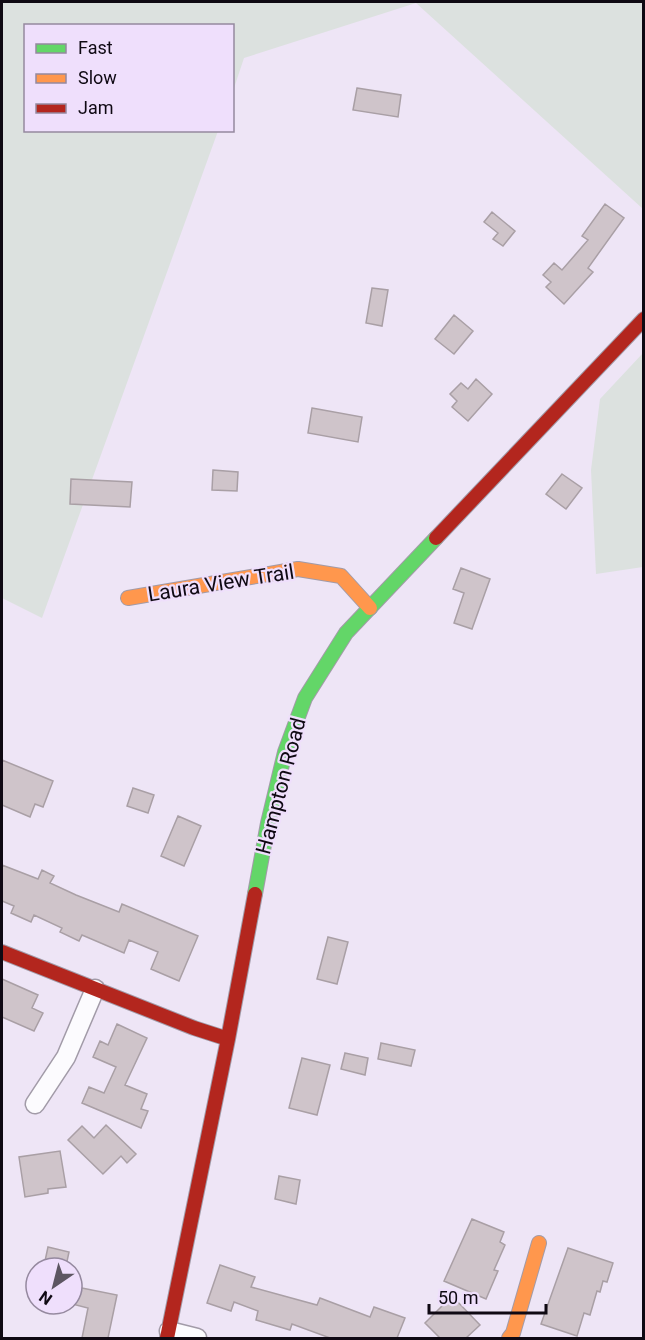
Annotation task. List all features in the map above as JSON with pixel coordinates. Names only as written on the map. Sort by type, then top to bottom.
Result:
[{"type":"main road","name":"Hampton Road","points":[[168,1335],[228,1039],[268,823],[285,752],[304,698],[346,633],[644,320]]},
{"type":"main road","name":"Laura View Trail","points":[[128,598],[298,569],[341,576],[370,608]]},
{"type":"main road","points":[[2,952],[194,1028],[228,1039]]},
{"type":"main road","points":[[510,1338],[539,1243]]},
{"type":"street","points":[[35,1104],[66,1057],[95,989]]},
{"type":"street","points":[[168,1335],[197,1338]]},
{"type":"shaded area","points":[[2,2],[643,2],[643,209],[416,3],[244,58],[234,88],[234,24],[24,24],[24,132],[218,132],[42,618],[2,598]]},
{"type":"shaded area","points":[[643,353],[643,567],[596,574],[591,470],[600,399]]},
{"type":"building","points":[[357,88],[401,95],[398,117],[353,110]]},
{"type":"building","points":[[605,204],[624,218],[588,268],[593,272],[564,304],[546,287],[551,282],[543,275],[554,263],[562,270],[588,240],[582,236]]},
{"type":"building","points":[[492,212],[515,231],[503,246],[493,239],[498,233],[484,222]]},
{"type":"building","points":[[372,288],[388,290],[382,326],[366,323]]},
{"type":"building","points":[[454,315],[473,331],[454,354],[435,339]]},
{"type":"building","points":[[476,379],[492,394],[468,421],[452,407],[457,401],[450,394],[461,383],[468,389]]},
{"type":"building","points":[[312,408],[362,417],[358,442],[308,433]]},
{"type":"building","points":[[213,470],[238,472],[237,491],[212,490]]},
{"type":"building","points":[[562,474],[582,488],[566,509],[546,494]]},
{"type":"building","points":[[71,479],[132,482],[130,507],[70,504]]},
{"type":"building","points":[[461,568],[490,579],[472,629],[454,623],[464,593],[453,589]]},
{"type":"building","points":[[2,760],[53,781],[43,807],[35,804],[30,817],[2,805]]},
{"type":"building","points":[[133,788],[154,795],[148,813],[127,806]]},
{"type":"building","points":[[178,816],[201,826],[184,866],[161,856]]},
{"type":"building","points":[[2,865],[38,879],[42,870],[54,876],[50,883],[76,895],[119,912],[122,904],[198,936],[179,981],[151,969],[158,952],[129,940],[124,953],[82,935],[79,941],[60,932],[62,928],[34,915],[31,922],[11,913],[14,906],[2,901]]},
{"type":"building","points":[[328,937],[348,942],[337,984],[317,979]]},
{"type":"building","points":[[2,979],[38,995],[32,1008],[43,1013],[34,1031],[2,1017]]},
{"type":"building","points":[[117,1024],[147,1038],[125,1085],[147,1094],[141,1109],[148,1111],[141,1128],[82,1103],[89,1087],[104,1093],[116,1067],[93,1057],[100,1041],[108,1045]]},
{"type":"building","points":[[381,1043],[415,1050],[411,1066],[378,1059]]},
{"type":"building","points":[[345,1053],[368,1058],[365,1075],[341,1069]]},
{"type":"building","points":[[302,1058],[330,1065],[317,1115],[289,1108]]},
{"type":"building","points":[[106,1125],[136,1154],[127,1163],[121,1156],[103,1174],[68,1140],[82,1126],[94,1138]]},
{"type":"building","points":[[60,1151],[66,1187],[48,1189],[48,1193],[25,1197],[19,1157]]},
{"type":"building","points":[[279,1176],[300,1180],[296,1204],[275,1199]]},
{"type":"building","points":[[472,1219],[504,1232],[500,1242],[505,1245],[494,1270],[498,1271],[486,1299],[444,1281]]},
{"type":"building","points":[[48,1247],[69,1252],[68,1256],[46,1256]]},
{"type":"building","points":[[568,1248],[613,1263],[607,1282],[603,1281],[600,1292],[597,1291],[590,1315],[584,1313],[577,1336],[541,1324]]},
{"type":"building","points":[[220,1265],[255,1277],[251,1287],[317,1305],[320,1298],[370,1317],[374,1307],[405,1318],[397,1338],[330,1338],[292,1324],[290,1330],[256,1320],[258,1311],[234,1302],[231,1311],[207,1303]]},
{"type":"building","points":[[84,1288],[117,1295],[108,1338],[82,1338],[88,1308],[84,1307]]},
{"type":"building","points":[[452,1296],[480,1325],[466,1338],[440,1338],[425,1323]]},
{"type":"traffic: fast","points":[[255,894],[268,823],[285,752],[305,698],[346,633],[436,538]]},
{"type":"traffic: slow","points":[[128,598],[298,569],[341,576],[370,608]]},
{"type":"traffic: slow","points":[[509,1338],[513,1333],[539,1243]]},
{"type":"traffic: jam","points":[[436,538],[644,319]]},
{"type":"traffic: jam","points":[[167,1338],[255,894]]},
{"type":"traffic: jam","points":[[2,952],[194,1028],[228,1039]]}]
